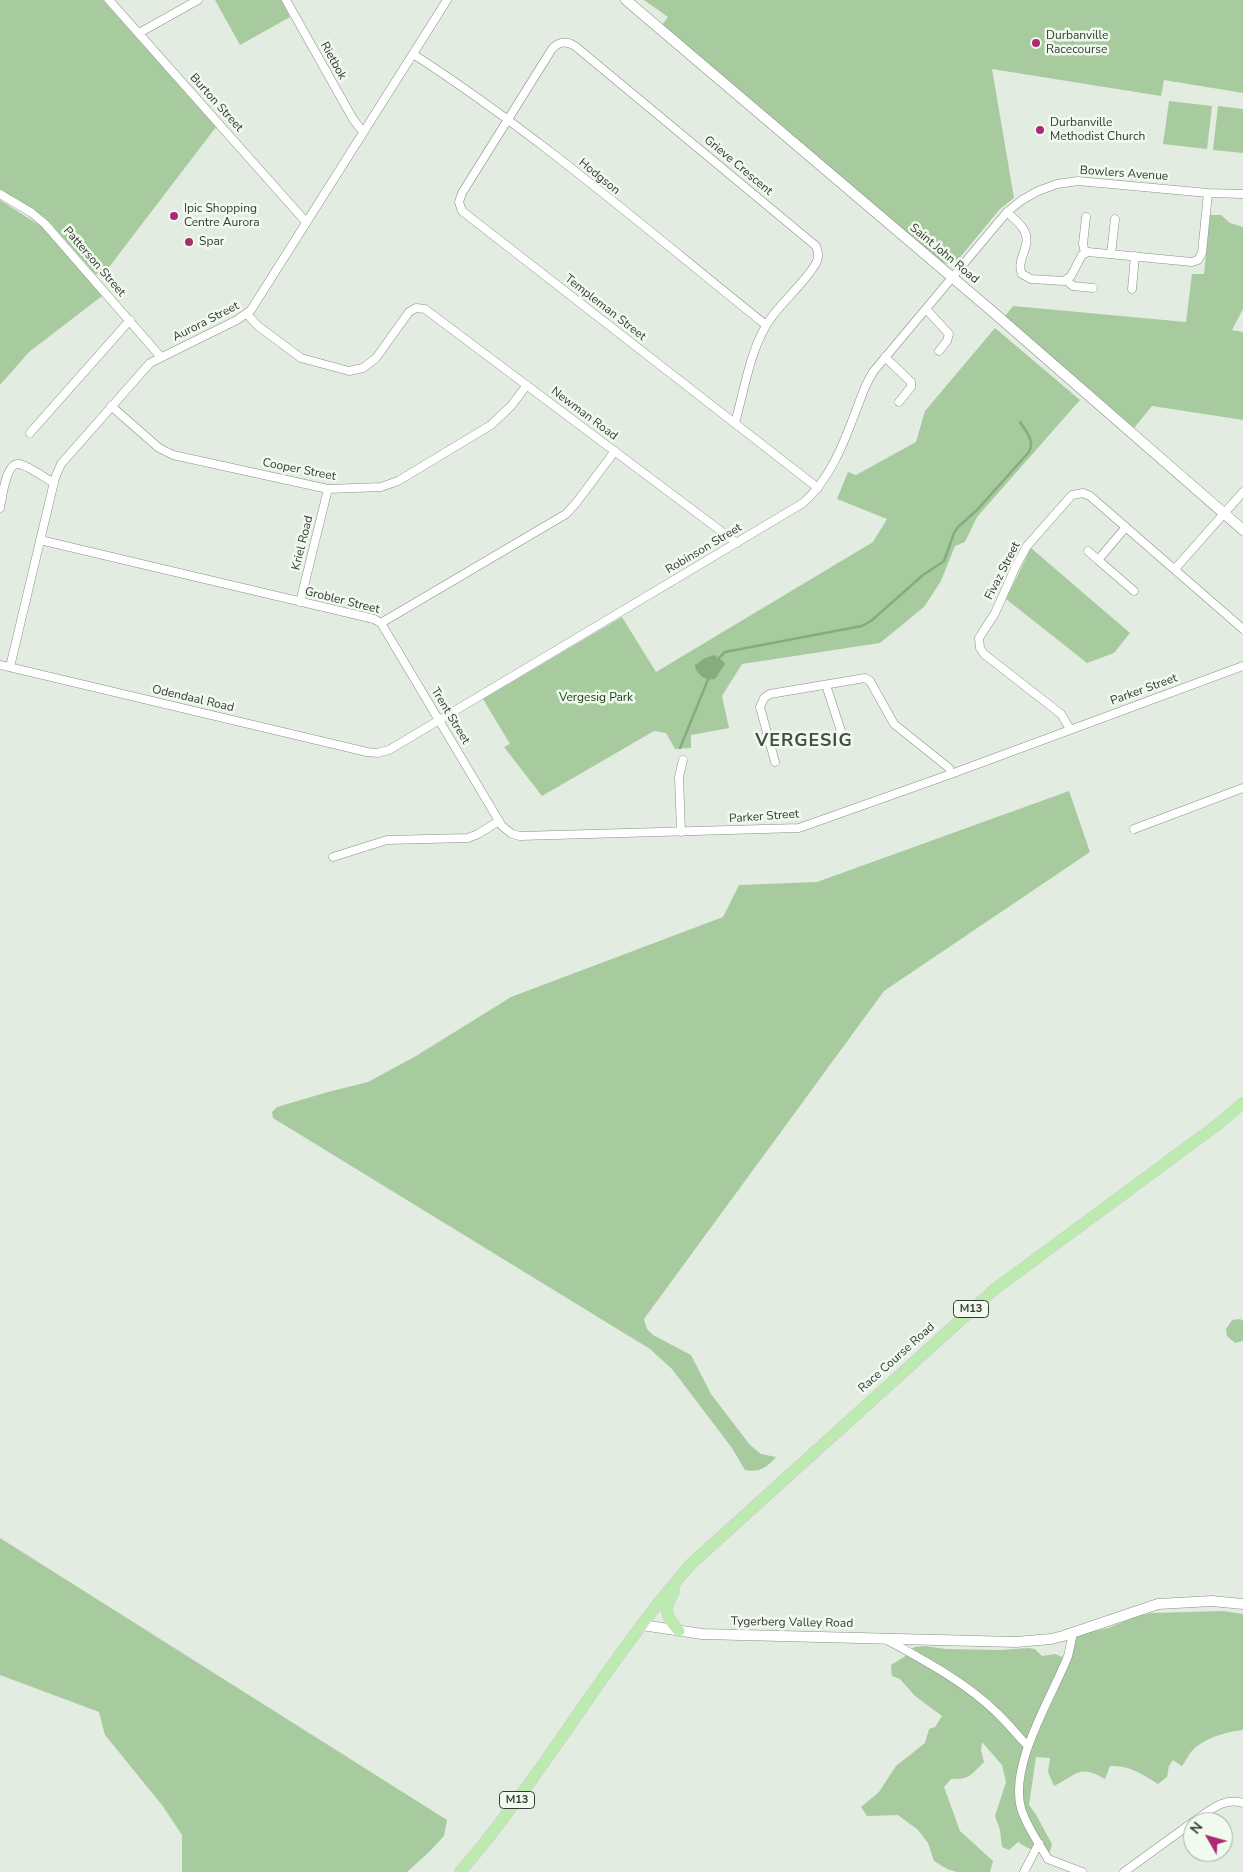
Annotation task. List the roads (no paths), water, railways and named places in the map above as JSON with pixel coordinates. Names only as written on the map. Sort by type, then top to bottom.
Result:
[{"type":"main road","name":"Saint John Road","points":[[626,0],[952,278],[1243,530]]},
{"type":"main road","name":"Race Course Road","points":[[642,1625],[682,1574],[718,1539],[984,1298],[1243,1103]]},
{"type":"main road","points":[[679,1631],[670,1621],[666,1609],[682,1574]]},
{"type":"main road","name":"Tygerberg Valley Road","points":[[642,1625],[721,1635],[1016,1642],[1051,1639],[1158,1604],[1212,1601],[1243,1604]]},
{"type":"main road","name":"M13","points":[[460,1872],[526,1789],[642,1625]]},
{"type":"street","name":"Burton Street","points":[[110,0],[306,222]]},
{"type":"street","points":[[139,33],[198,0]]},
{"type":"street","name":"Rietbok","points":[[286,0],[353,119],[363,132]]},
{"type":"street","name":"Aurora Street","points":[[10,667],[57,472],[65,458],[144,368],[160,356],[246,314],[260,297],[447,0]]},
{"type":"street","name":"Grieve Crescent","points":[[508,119],[555,46],[566,42],[574,46],[816,246],[818,256],[814,267],[766,325],[754,356],[735,423]]},
{"type":"street","name":"Hodgson","points":[[413,54],[457,82],[508,119],[766,325]]},
{"type":"street","name":"Templeman Street","points":[[508,119],[460,196],[459,202],[462,211],[818,488]]},
{"type":"street","name":"Bowlers Avenue","points":[[952,278],[1007,212],[1022,200],[1038,191],[1068,182],[1098,182],[1208,193],[1243,194]]},
{"type":"street","points":[[1007,212],[1021,226],[1026,236],[1026,247],[1020,265],[1022,274],[1031,279],[1062,282],[1071,276],[1079,258],[1085,253],[1184,261],[1195,261],[1200,258],[1208,193]]},
{"type":"street","name":"Patterson Street","points":[[0,194],[32,213],[45,224],[160,356]]},
{"type":"street","points":[[1085,253],[1083,244],[1086,217]]},
{"type":"street","points":[[1111,254],[1115,219]]},
{"type":"street","points":[[1132,289],[1135,256]]},
{"type":"street","name":"Robinson Street","points":[[382,753],[796,508],[818,488],[834,462],[868,380],[952,278]]},
{"type":"street","points":[[1066,280],[1073,286],[1093,288]]},
{"type":"street","name":"Newman Road","points":[[246,314],[258,326],[301,358],[310,362],[349,371],[363,368],[376,358],[407,315],[416,308],[428,310],[737,543]]},
{"type":"street","points":[[926,309],[948,334],[947,341],[939,351]]},
{"type":"street","points":[[30,434],[130,320]]},
{"type":"street","points":[[885,357],[911,382],[911,387],[899,402]]},
{"type":"street","name":"Cooper Street","points":[[110,406],[168,453],[328,490],[372,488],[398,481],[491,424],[511,406],[527,385]]},
{"type":"street","name":"Grobler Street","points":[[40,540],[374,619],[381,623],[566,514],[614,451]]},
{"type":"street","points":[[0,508],[8,471],[13,465],[24,466],[54,484]]},
{"type":"street","name":"Kriel Road","points":[[300,602],[328,490]]},
{"type":"street","points":[[1175,570],[1243,492]]},
{"type":"street","name":"Fivaz Street","points":[[1070,729],[1061,714],[984,654],[980,648],[979,638],[994,614],[1027,546],[1072,495],[1083,493],[1090,496],[1243,629]]},
{"type":"street","points":[[1098,560],[1126,527]]},
{"type":"street","points":[[1088,551],[1134,591]]},
{"type":"street","name":"Trent Street","points":[[381,623],[499,821]]},
{"type":"street","name":"Odendaal Road","points":[[0,665],[367,752],[382,753]]},
{"type":"street","name":"Parker Street","points":[[499,821],[508,832],[520,836],[799,828],[1243,666]]},
{"type":"street","points":[[774,762],[760,708],[762,701],[770,694],[862,678],[867,679],[897,727],[949,768],[951,774]]},
{"type":"street","points":[[826,685],[841,732]]},
{"type":"street","points":[[681,832],[679,777],[683,760]]},
{"type":"street","points":[[1134,829],[1243,788]]},
{"type":"street","points":[[333,857],[387,840],[468,838],[499,821]]},
{"type":"street","points":[[1073,1633],[1068,1656],[1028,1746],[1021,1774],[1020,1800],[1021,1809],[1048,1859],[1082,1872]]},
{"type":"street","points":[[885,1639],[968,1688],[996,1711],[1028,1746]]},
{"type":"street","points":[[1208,1812],[1222,1802],[1236,1800],[1243,1802]]},
{"type":"street","points":[[1124,1872],[1183,1829]]},
{"type":"street","points":[[1024,1872],[1039,1843]]},
{"type":"waterway","points":[[718,659],[725,652],[862,626],[871,621],[923,575],[944,561],[958,527],[977,510],[1029,452],[1031,448],[1030,440],[1020,422]]},
{"type":"waterway","points":[[680,748],[709,677]]},
{"type":"place","name":"Durbanville Racecourse","points":[[1036,43]]},
{"type":"place","name":"Durbanville Methodist Church","points":[[1040,130]]},
{"type":"place","name":"Ipic Shopping Centre Aurora","points":[[174,216]]},
{"type":"place","name":"Spar","points":[[189,242]]},
{"type":"district","name":"VERGESIG","points":[[804,742]]},
{"type":"park label","name":"Vergesig Park","points":[[596,698]]}]
